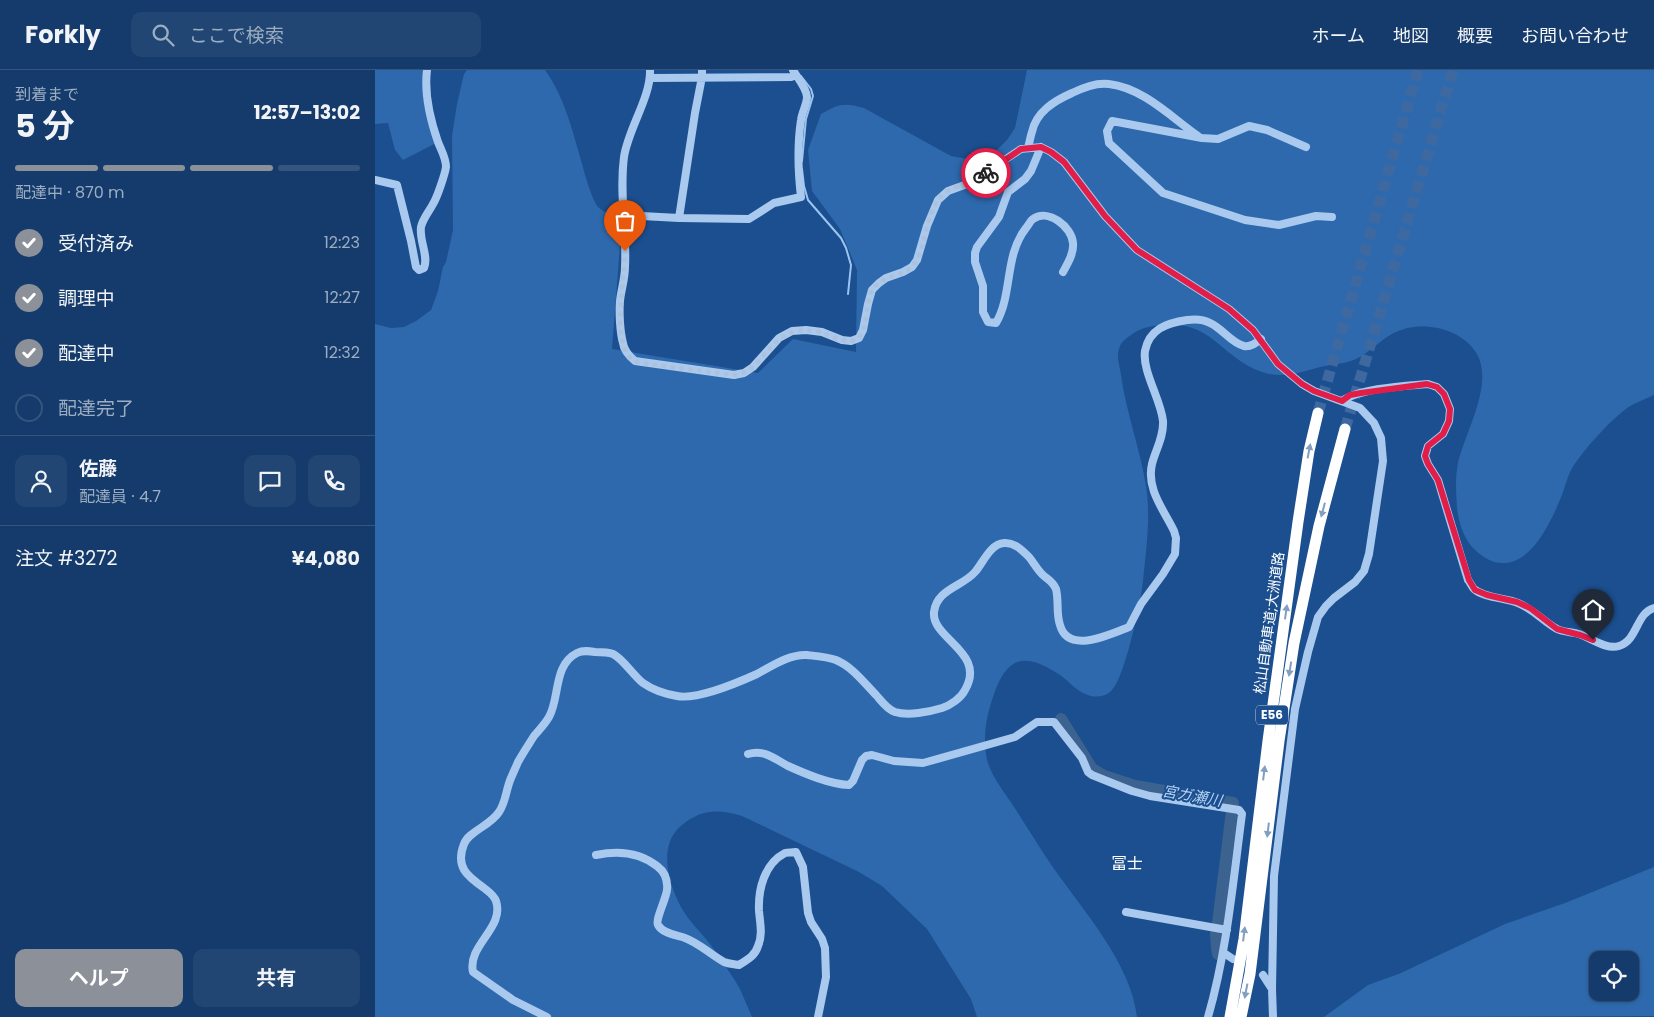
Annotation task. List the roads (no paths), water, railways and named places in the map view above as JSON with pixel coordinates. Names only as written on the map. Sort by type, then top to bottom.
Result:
[{"type":"highway","name":"松山自動車道;大洲道路","points":[[1230,1017],[1244,939],[1268,741],[1299,514],[1317,413]]},
{"type":"highway","name":"松山自動車道;大洲道路","points":[[1241,1017],[1250,974],[1279,741],[1294,644],[1319,526],[1345,429]]},
{"type":"street","points":[[375,180],[397,185],[416,267],[419,270],[424,268],[426,263],[421,226],[434,202],[446,168],[445,159],[430,118],[427,70]]},
{"type":"street","points":[[623,215],[749,219],[774,203],[801,197],[798,172],[798,142],[802,110],[807,98],[806,92],[794,72],[791,77],[650,74],[625,152],[623,181],[623,215],[625,269],[620,310],[623,343],[628,356],[635,361],[734,375],[744,373],[753,367],[779,338],[792,331],[822,332],[842,340],[851,341],[859,338],[863,330],[867,304],[872,290],[886,278],[912,267],[917,260],[927,226],[938,200],[948,191],[970,183],[1021,149],[1041,147],[1064,162],[1105,216],[1137,250],[1229,309],[1253,330],[1278,364],[1302,384],[1314,391],[1360,408],[1374,423],[1381,438],[1383,461],[1369,554],[1364,571],[1355,582],[1326,606],[1318,617],[1295,709],[1274,876],[1273,1017]]},
{"type":"street","points":[[679,218],[702,74]]},
{"type":"street","points":[[1028,147],[1038,117],[1045,109],[1057,100],[1078,90],[1096,84],[1108,83],[1148,99],[1202,138]]},
{"type":"street","points":[[1306,147],[1267,130],[1249,126],[1218,138],[1202,138],[1112,121],[1107,131],[1109,143],[1163,193],[1175,198],[1253,221],[1279,224],[1316,216],[1332,217]]},
{"type":"street","points":[[1041,147],[1031,171],[1025,179],[1009,192],[999,217],[977,247],[975,253],[975,262],[983,286],[983,312],[985,318],[988,322],[996,323],[1002,313],[1011,258],[1021,234],[1033,219],[1041,216],[1053,218],[1063,223],[1070,234],[1073,243],[1070,258],[1063,272]]},
{"type":"street","points":[[547,1017],[513,1000],[473,972],[472,966],[476,950],[496,920],[497,904],[494,896],[463,870],[461,861],[464,843],[469,835],[487,825],[497,815],[502,806],[510,779],[521,757],[551,714],[557,686],[563,669],[570,658],[578,653],[587,651],[613,654],[643,682],[656,690],[691,698],[737,682],[780,661],[803,654],[836,660],[847,666],[894,712],[906,713],[945,708],[961,696],[967,687],[970,667],[959,650],[936,623],[933,615],[942,595],[948,589],[964,583],[974,574],[994,547],[1002,543],[1015,544],[1044,576],[1050,580],[1056,591],[1061,629],[1070,638],[1098,640],[1129,627],[1141,604],[1175,554],[1176,538],[1174,531],[1154,494],[1150,479],[1152,463],[1160,443],[1163,421],[1144,358],[1147,344],[1161,327],[1171,322],[1193,320],[1207,321],[1243,346],[1250,346],[1261,339]]},
{"type":"street","points":[[1342,401],[1350,395],[1427,384],[1437,387],[1444,394],[1450,409],[1449,421],[1443,434],[1428,446],[1425,456],[1438,480],[1469,580],[1475,590],[1487,595],[1517,602],[1530,608],[1557,629],[1580,635],[1605,645],[1617,647],[1627,642],[1635,632],[1644,613],[1654,608]]},
{"type":"street","points":[[748,754],[755,752],[768,754],[803,772],[840,785],[849,785],[866,756],[872,755],[895,761],[923,763],[1015,738],[1037,722],[1054,722],[1082,758],[1088,772],[1092,775],[1150,796],[1239,810],[1242,814],[1224,953],[1208,1017]]},
{"type":"street","points":[[597,855],[609,852],[635,854],[648,859],[663,870],[667,878],[668,888],[665,903],[657,918],[659,928],[686,938],[726,962],[739,966],[751,958],[758,946],[761,928],[759,900],[762,882],[769,868],[777,859],[787,852],[796,852],[803,867],[808,913],[811,922],[822,938],[825,948],[827,977],[818,1017]]},
{"type":"street","points":[[1126,912],[1227,930]]},
{"type":"street","points":[[1224,953],[1233,959]]},
{"type":"street","points":[[1263,976],[1272,988]]},
{"type":"waterway","points":[[801,76],[811,89],[813,96],[806,119],[802,161]]},
{"type":"waterway","points":[[802,169],[808,200],[841,238],[846,248],[851,265],[848,294]]},
{"type":"waterway","name":"宮ガ瀬川","points":[[1061,719],[1092,769],[1104,776],[1135,786],[1233,803],[1218,923]]},
{"type":"waterway","name":"宮ガ瀬川","points":[[1216,934],[1218,954]]},
{"type":"tunnel","points":[[1318,413],[1418,70]]},
{"type":"tunnel","points":[[1345,429],[1453,70]]},
{"type":"district","name":"冨士","points":[[1127,863]]}]
